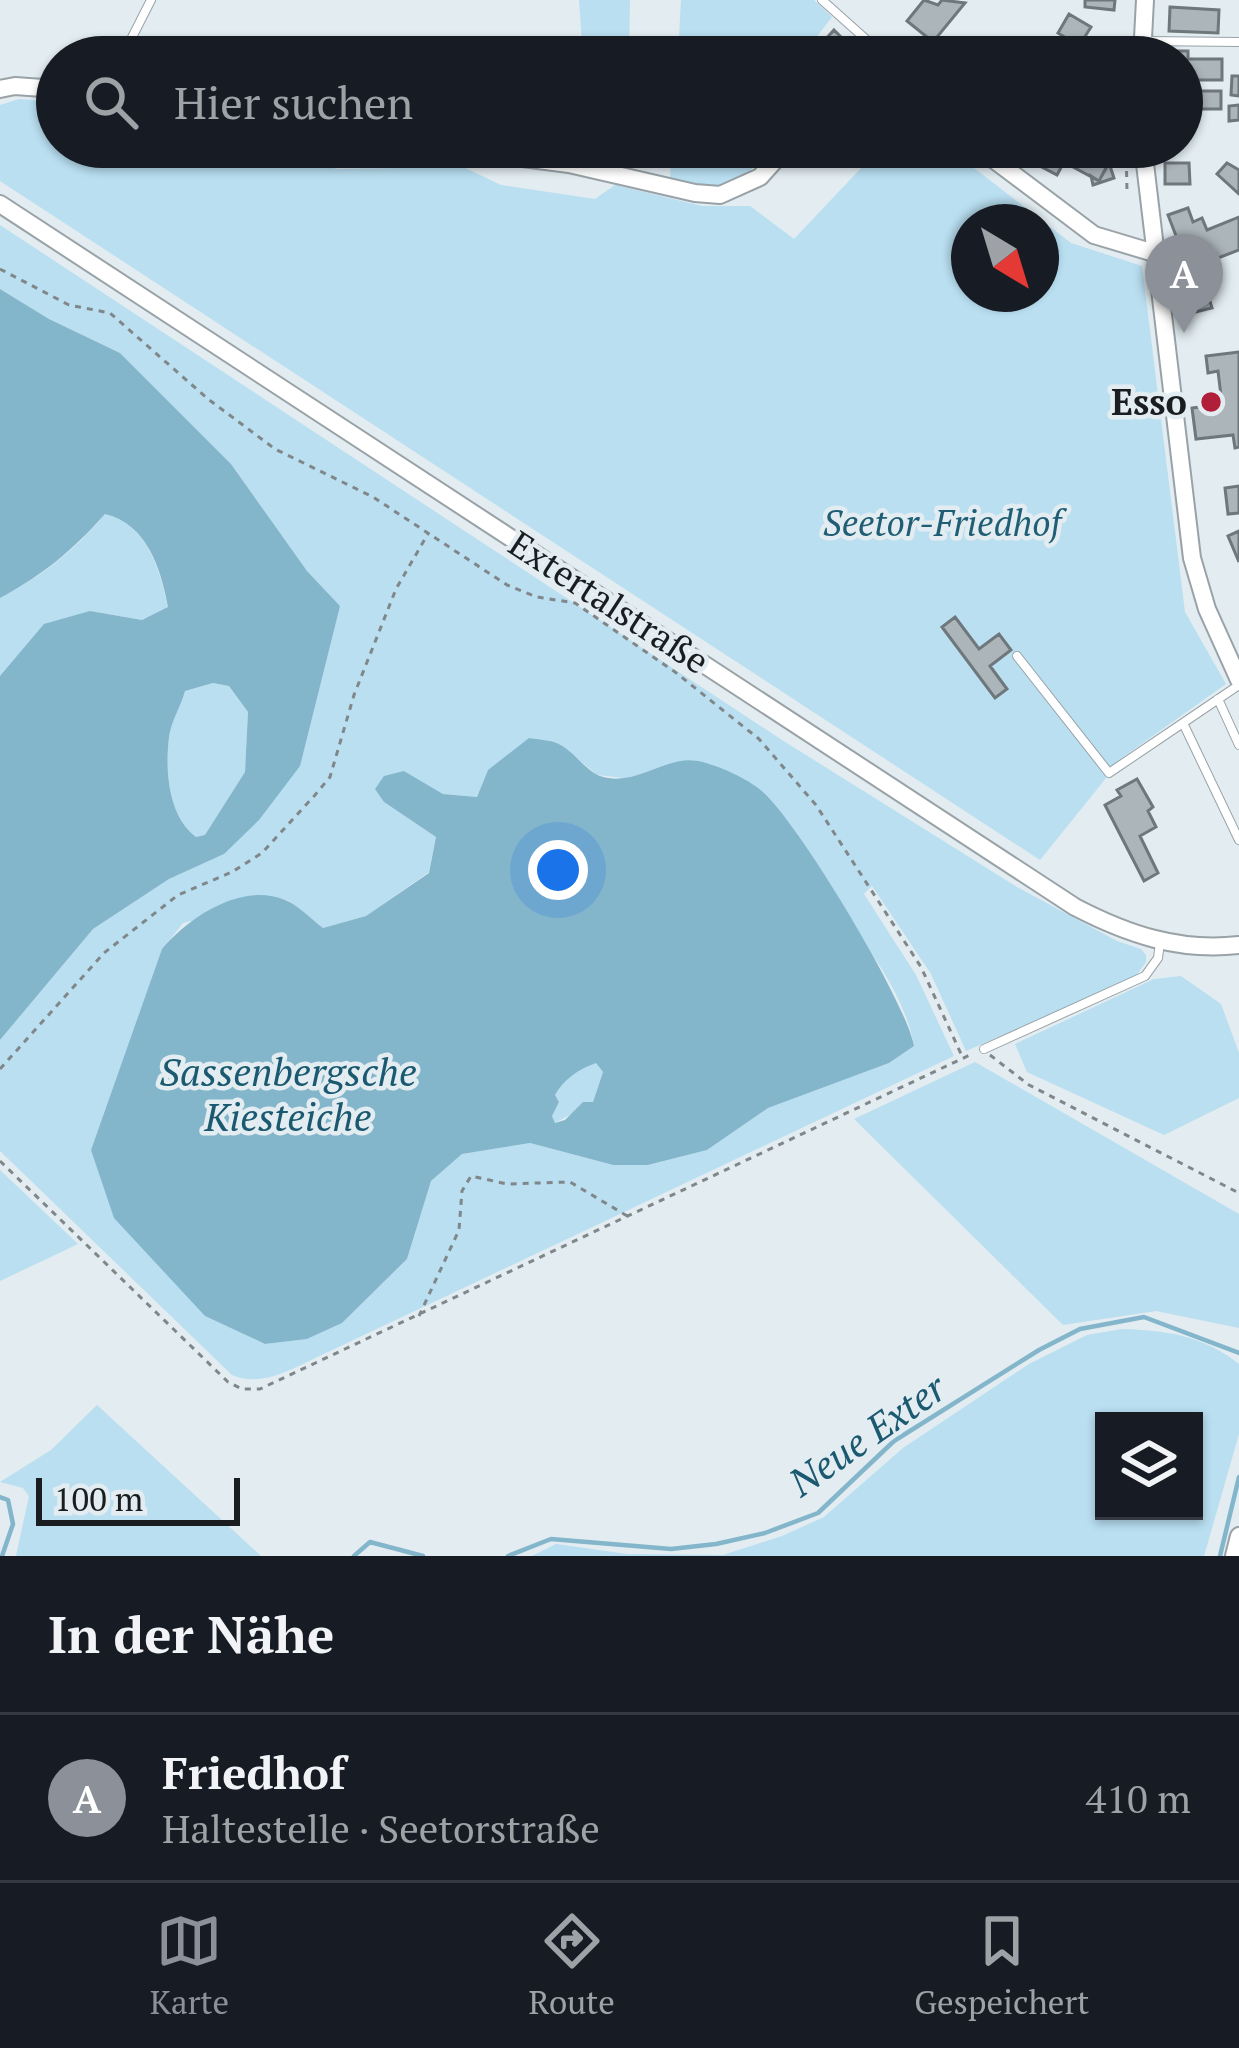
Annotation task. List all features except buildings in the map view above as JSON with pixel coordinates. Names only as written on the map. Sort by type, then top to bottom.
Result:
[{"type":"street","points":[[1143,36],[1145,0]]},
{"type":"street","points":[[0,89],[36,88]]},
{"type":"street","points":[[586,168],[720,195],[760,177],[768,168]]},
{"type":"street","points":[[1005,168],[1094,235],[1154,253]]},
{"type":"street","points":[[1145,168],[1192,558],[1207,609],[1239,682]]},
{"type":"street","name":"Extertalstraße","points":[[0,204],[1076,907],[1116,928],[1160,942],[1239,945]]},
{"type":"street","points":[[1234,1556],[1239,1536]]},
{"type":"lane","points":[[133,36],[151,0]]},
{"type":"lane","points":[[822,0],[862,36]]},
{"type":"lane","points":[[1203,45],[1239,42]]},
{"type":"lane","points":[[1018,656],[1108,773],[1239,682]]},
{"type":"lane","points":[[1218,699],[1239,745]]},
{"type":"lane","points":[[1183,723],[1239,840]]},
{"type":"lane","points":[[984,1049],[1144,976],[1158,958],[1160,942]]},
{"type":"path","points":[[1126,168],[1127,191]]},
{"type":"path","points":[[0,269],[68,305],[110,313],[208,399],[275,449],[374,497],[507,584],[536,597],[574,604],[675,672],[759,739],[816,805],[921,967],[963,1058]]},
{"type":"path","points":[[0,1069],[104,952],[178,896],[262,854],[323,786],[396,590],[430,531]]},
{"type":"path","points":[[0,1161],[228,1382],[242,1389],[282,1381],[984,1049],[1004,1070],[1029,1085],[1239,1193]]},
{"type":"path","points":[[418,1318],[459,1230],[462,1191],[471,1176],[507,1184],[570,1182],[630,1218]]},
{"type":"green space","points":[[579,0],[630,0],[629,36],[582,36]]},
{"type":"green space","points":[[681,0],[814,0],[832,17],[817,36],[679,36]]},
{"type":"green space","name":"Seetor-Friedhof","points":[[36,100],[36,168],[465,168],[501,185],[595,199],[615,185],[702,206],[750,206],[794,239],[861,168],[974,168],[1021,204],[951,204],[951,312],[1059,312],[1059,234],[1071,243],[1142,266],[1185,612],[1226,684],[1123,757],[1040,860],[0,181],[0,105]]},
{"type":"green space","points":[[671,168],[753,168],[717,185],[670,177]]},
{"type":"green space","points":[[0,225],[782,740],[1017,887],[1141,949],[1146,962],[1135,977],[966,1051],[931,974],[872,886],[864,894],[916,975],[954,1056],[293,1369],[256,1379],[232,1375],[0,1151],[0,1040],[93,929],[169,879],[224,854],[340,606],[307,571],[231,464],[120,353],[0,289]],"holes":[[[560,744],[597,775],[632,779],[694,760],[824,892],[855,931],[902,1008],[914,1046],[889,1063],[768,1108],[707,1150],[649,1165],[612,1165],[530,1143],[462,1154],[431,1181],[407,1259],[342,1323],[307,1339],[265,1344],[205,1316],[91,1150],[162,950],[183,923],[287,900],[323,928],[366,916],[429,872],[436,837],[384,802],[404,771],[443,794],[477,797],[488,770]]]},
{"type":"green space","points":[[105,514],[131,527],[141,538],[156,564],[168,608],[142,620],[90,611],[0,676],[0,598],[57,562]]},
{"type":"green space","points":[[213,683],[229,686],[248,712],[245,772],[205,836],[196,837],[174,805],[168,778],[169,737],[185,691]]},
{"type":"green space","points":[[1181,976],[1221,1004],[1239,1053],[1239,1098],[1164,1135],[1027,1072],[1015,1044],[1154,979]]},
{"type":"green space","points":[[596,1062],[603,1072],[593,1102],[555,1123],[552,1116],[559,1089],[572,1075]]},
{"type":"green space","points":[[975,1062],[1239,1214],[1239,1328],[1156,1311],[1063,1325],[854,1119]]},
{"type":"green space","points":[[0,1170],[78,1244],[0,1281]]},
{"type":"green space","points":[[1122,1329],[1198,1341],[1239,1364],[1239,1434],[1204,1556],[532,1556],[556,1544],[627,1554],[723,1555],[782,1536],[824,1517],[903,1448],[1029,1364],[1087,1335]]},
{"type":"green space","points":[[97,1405],[261,1556],[16,1556],[29,1496],[23,1488],[0,1482],[51,1450]]},
{"type":"water","points":[[0,289],[120,353],[231,464],[307,571],[340,606],[300,766],[259,820],[224,854],[169,879],[93,929],[0,1040],[0,676],[44,624],[90,611],[142,620],[168,607],[156,564],[142,538],[132,527],[105,514],[57,561],[0,598]],"holes":[[[213,683],[229,686],[248,712],[245,772],[205,835],[196,837],[179,817],[170,792],[170,731],[185,691]]]},
{"type":"water","name":"Sassenbergsche Kiesteiche","points":[[529,738],[560,745],[600,776],[613,779],[686,760],[715,766],[750,783],[780,811],[825,876],[873,955],[914,1046],[889,1063],[768,1108],[707,1150],[648,1165],[613,1165],[530,1143],[462,1154],[431,1181],[407,1259],[342,1323],[307,1339],[265,1344],[205,1316],[114,1218],[91,1150],[162,949],[201,915],[251,896],[285,900],[323,928],[366,916],[429,873],[436,837],[384,802],[375,789],[384,776],[404,771],[443,794],[477,797],[488,770]],"holes":[[[596,1063],[603,1072],[593,1102],[583,1102],[565,1120],[555,1123],[552,1116],[559,1102],[555,1095],[563,1084]]]},
{"type":"waterway","name":"Neue Exter","points":[[508,1556],[551,1539],[671,1549],[716,1544],[765,1533],[818,1513],[894,1441],[1080,1329],[1144,1317],[1239,1353]]},
{"type":"waterway","name":"Neue Exter","points":[[1220,1556],[1239,1477]]},
{"type":"waterway","name":"Neue Exter","points":[[0,1497],[8,1500],[13,1524],[2,1556]]},
{"type":"waterway","name":"Neue Exter","points":[[354,1556],[370,1542],[423,1556]]},
{"type":"place","name":"Friedhof","points":[[1184,333]]},
{"type":"place","name":"Esso","points":[[1211,402]]}]
